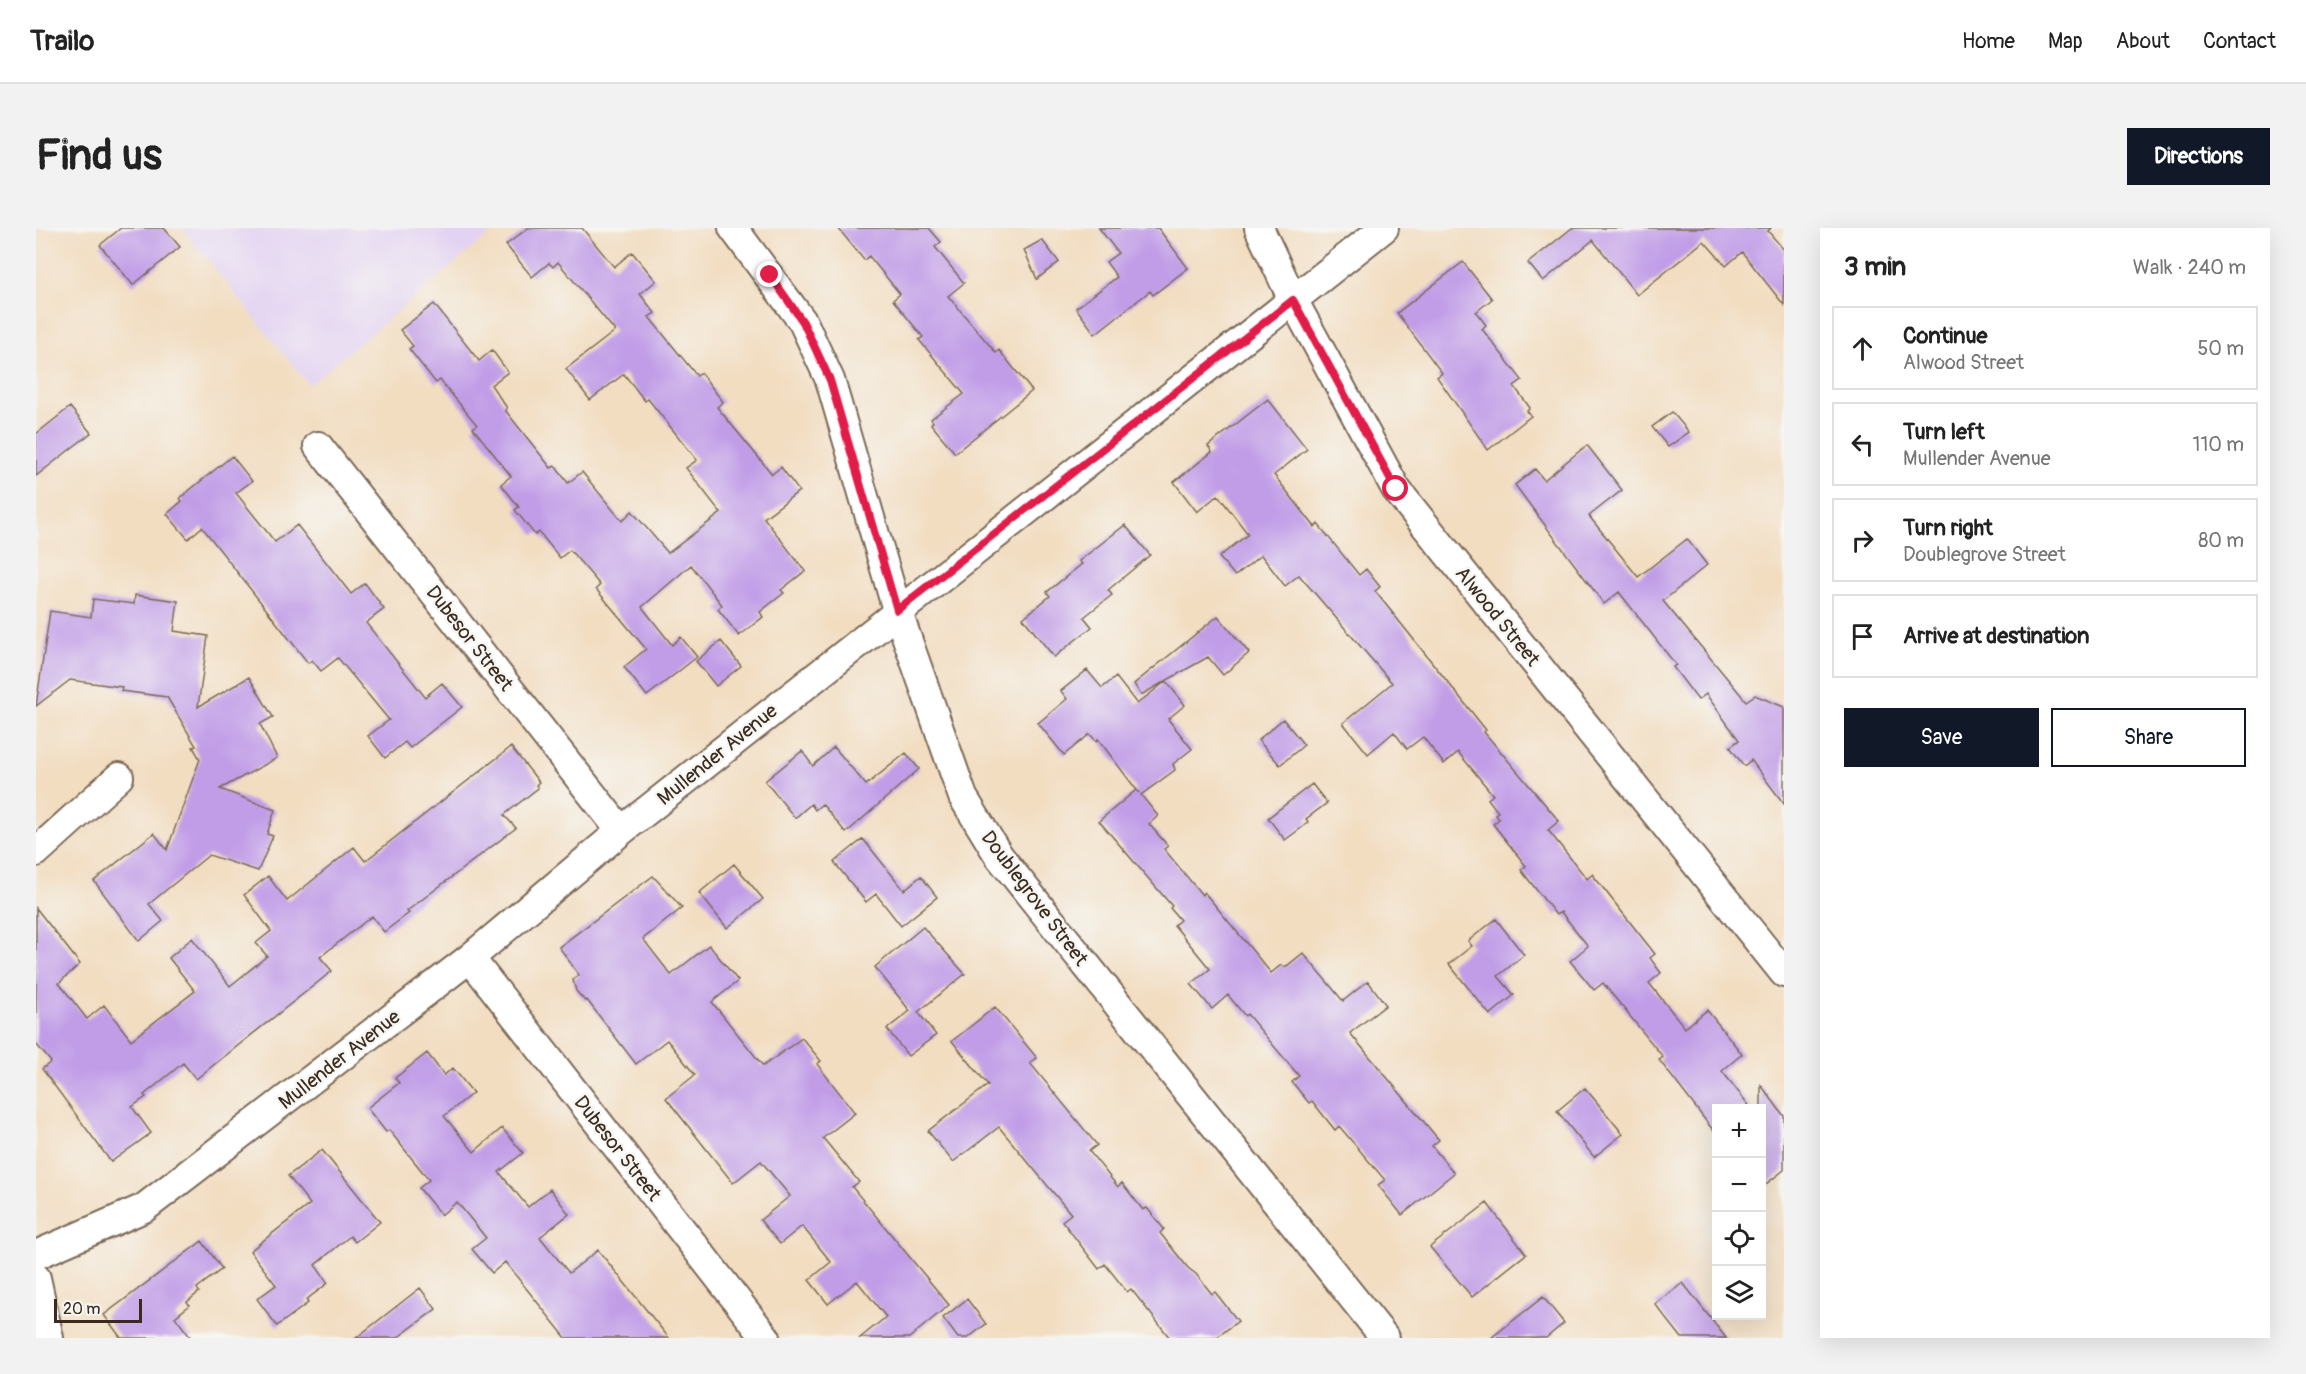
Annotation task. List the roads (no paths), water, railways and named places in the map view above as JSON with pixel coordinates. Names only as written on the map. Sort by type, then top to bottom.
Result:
[{"type":"street","name":"Doublegrove Street","points":[[733,228],[803,322],[830,380],[897,610],[963,797],[999,856],[1385,1338]]},
{"type":"street","name":"Alwood Street","points":[[1259,228],[1293,300],[1396,489],[1784,973]]},
{"type":"street","name":"Mullender Avenue","points":[[36,1255],[144,1208],[470,958],[621,831],[897,610],[1384,228]]},
{"type":"street","name":"Dubesor Street","points":[[318,446],[621,831]]},
{"type":"street","points":[[36,852],[119,777]]},
{"type":"street","name":"Dubesor Street","points":[[470,958],[766,1338]]},
{"type":"street","points":[[36,1278],[49,1338]]}]
